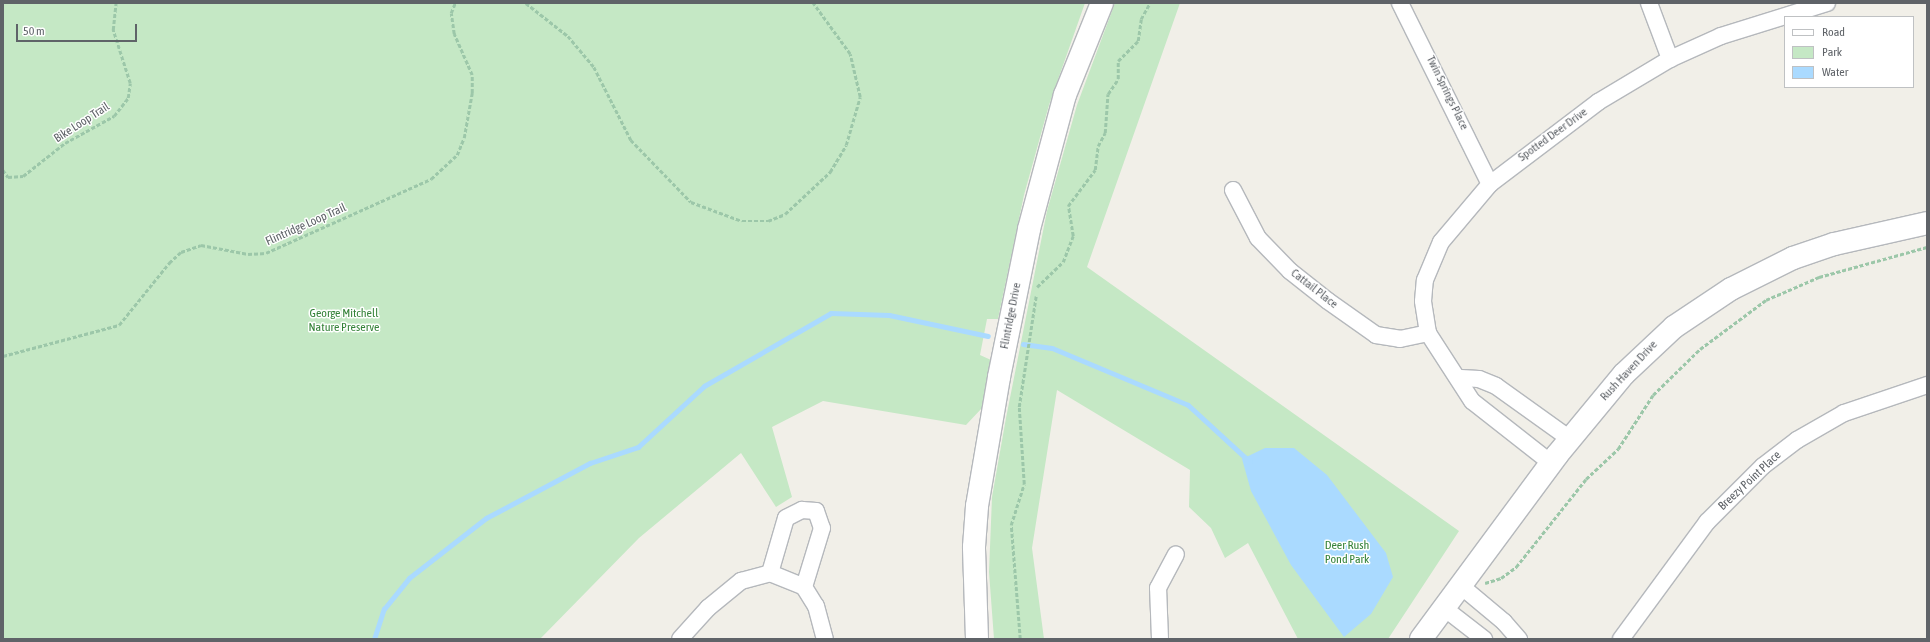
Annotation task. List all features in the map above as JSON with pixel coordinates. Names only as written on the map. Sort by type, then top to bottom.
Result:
[{"type":"street","name":"Flintridge Drive","points":[[977,639],[974,548],[977,506],[999,377],[1029,229],[1065,95],[1102,3]]},
{"type":"street","name":"Twin Springs Place","points":[[1400,3],[1490,184]]},
{"type":"street","points":[[1649,3],[1670,59]]},
{"type":"street","name":"Spotted Deer Drive","points":[[1785,16],[1827,3]]},
{"type":"street","name":"Spotted Deer Drive","points":[[1551,463],[1472,401],[1461,378],[1445,363],[1428,333],[1423,301],[1432,258],[1450,230],[1490,184],[1598,102],[1670,59],[1721,36],[1784,16]]},
{"type":"street","name":"Cattail Place","points":[[1232,190],[1258,238],[1290,271],[1328,301],[1376,335],[1400,339],[1428,333]]},
{"type":"street","name":"Rush Haven Drive","points":[[1421,639],[1444,608],[1466,591],[1551,463],[1648,348],[1674,327],[1731,289],[1793,258],[1834,244],[1927,223]]},
{"type":"street","points":[[1461,378],[1479,379],[1496,386],[1570,439]]},
{"type":"street","name":"Breezy Point Place","points":[[1621,639],[1707,522],[1763,466],[1797,440],[1844,413],[1927,385]]},
{"type":"street","points":[[770,574],[786,518],[802,510],[816,511],[822,528],[804,587]]},
{"type":"street","points":[[1160,639],[1158,588],[1176,554]]},
{"type":"street","points":[[680,639],[708,608],[741,581],[770,574],[804,587],[816,606],[826,639]]},
{"type":"street","points":[[1466,591],[1519,639]]},
{"type":"street","points":[[1444,608],[1484,639]]},
{"type":"path","name":"Bike Loop Trail","points":[[3,170],[8,177],[23,176],[65,143],[114,116],[128,98],[130,83],[113,30],[116,3]]},
{"type":"path","name":"Flintridge Loop Trail","points":[[3,356],[119,325],[169,263],[182,252],[201,245],[248,254],[266,253],[431,179],[457,155],[464,138],[472,94],[472,75],[454,34],[451,13],[455,3]]},
{"type":"path","points":[[526,3],[568,36],[594,67],[631,140],[691,202],[742,222],[768,222],[785,214],[830,172],[846,145],[860,97],[850,54],[813,3]]},
{"type":"path","points":[[1020,639],[1012,525],[1024,484],[1018,428],[1034,322],[1037,287],[1063,262],[1073,236],[1068,206],[1095,170],[1098,146],[1105,133],[1108,94],[1118,79],[1118,61],[1138,42],[1141,19],[1150,3]]},
{"type":"path","points":[[1466,591],[1501,578],[1516,566],[1586,479],[1618,449],[1653,395],[1700,349],[1766,300],[1819,277],[1927,247]]},
{"type":"green space","name":"George Mitchell Nature Preserve","points":[[3,3],[1085,3],[1049,105],[1024,195],[998,319],[987,319],[980,355],[991,360],[982,408],[966,425],[823,401],[772,427],[792,497],[776,507],[741,453],[639,538],[540,639],[3,639]]},
{"type":"green space","name":"Deer Rush Pond Park","points":[[1115,3],[1180,3],[1087,267],[1459,531],[1388,639],[1298,639],[1248,543],[1225,558],[1211,528],[1189,507],[1190,470],[1057,390],[1032,548],[1044,639],[994,639],[989,572],[992,497],[1006,418],[1047,211],[1077,105]]},
{"type":"water","points":[[1265,448],[1294,448],[1327,475],[1386,553],[1393,577],[1371,614],[1344,637],[1291,565],[1251,491],[1242,459]]},
{"type":"waterway","points":[[374,639],[384,609],[409,578],[486,518],[590,463],[638,447],[704,386],[831,313],[889,315],[988,336]]},
{"type":"waterway","points":[[1023,344],[1052,348],[1188,405],[1250,462]]}]
